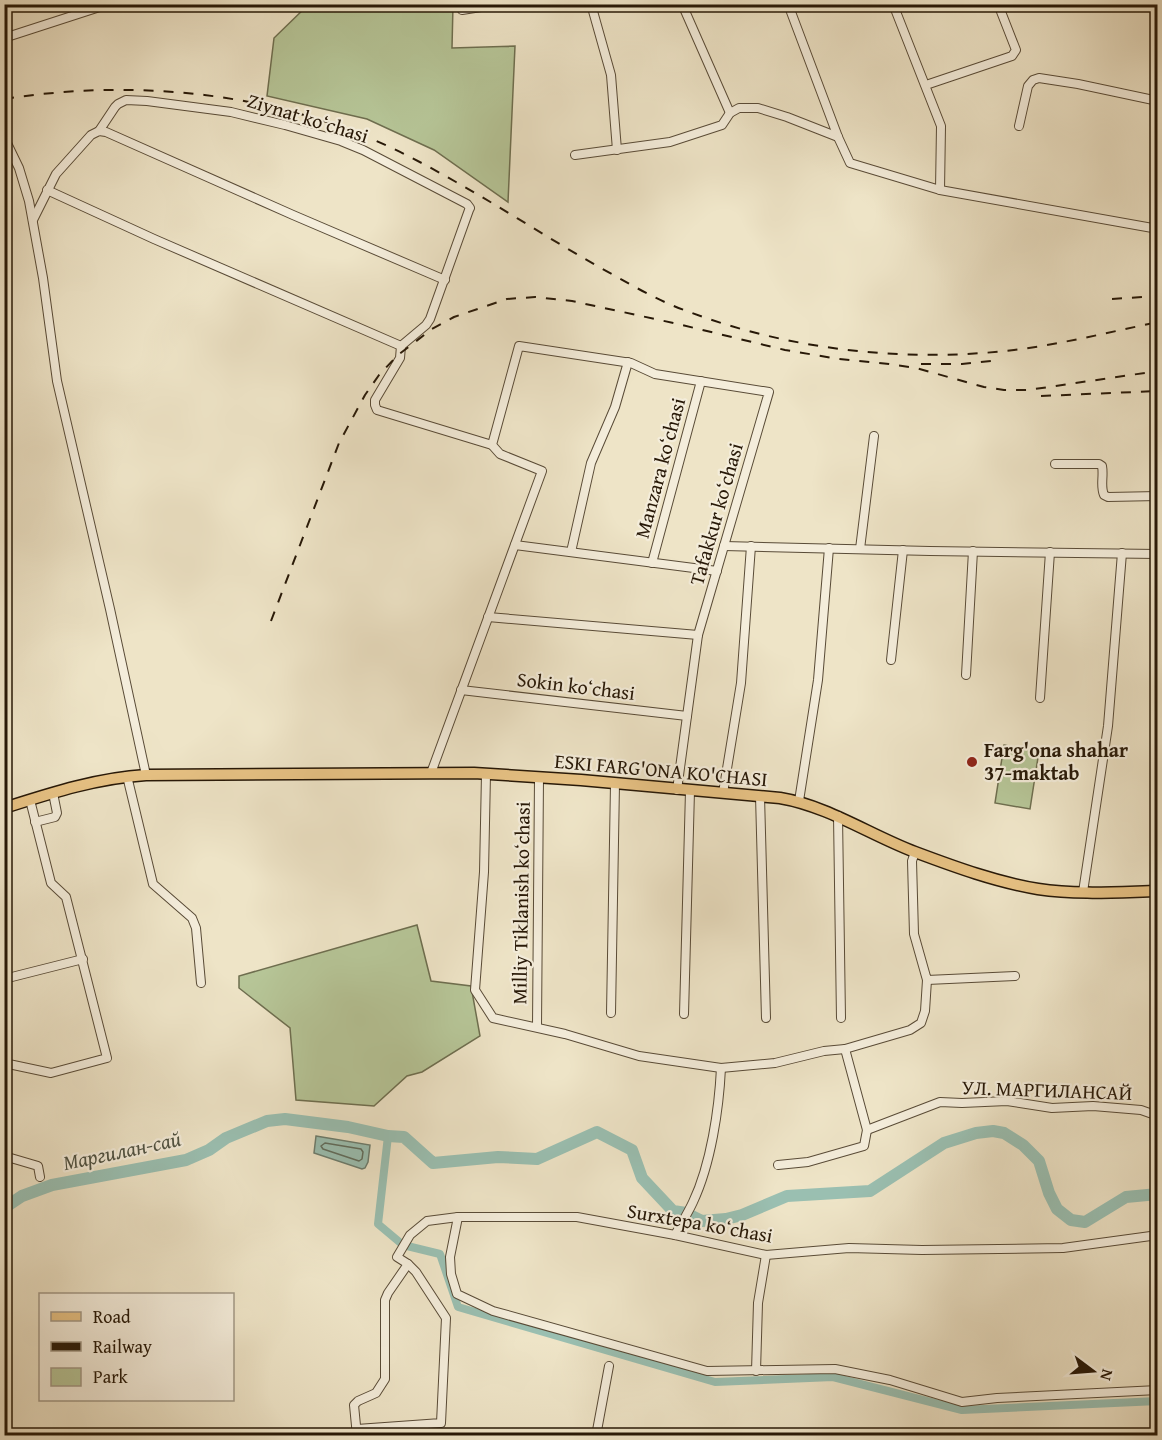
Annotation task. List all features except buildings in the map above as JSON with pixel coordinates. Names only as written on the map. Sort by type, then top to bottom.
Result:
[{"type":"main road","name":"ESKI FARG'ONA KO'CHASI","points":[[4,808],[103,780],[146,775],[431,773],[581,780],[799,801],[838,816],[915,852],[998,880],[1041,889],[1083,892],[1158,891]]},
{"type":"street","points":[[4,38],[109,4]]},
{"type":"street","points":[[462,4],[462,10],[500,4]]},
{"type":"street","points":[[591,4],[610,75],[617,150]]},
{"type":"street","points":[[682,4],[730,112]]},
{"type":"street","points":[[788,4],[850,163],[940,190],[1158,230]]},
{"type":"street","points":[[893,4],[941,126],[940,190]]},
{"type":"street","points":[[926,86],[1012,56],[1016,50],[998,4]]},
{"type":"street","points":[[1019,126],[1028,86],[1033,80],[1039,78],[1158,100]]},
{"type":"street","name":"Ziynat koʻchasi","points":[[33,220],[56,174],[92,135],[99,132],[118,104],[126,100],[231,112],[341,141],[363,150],[469,206],[470,210],[428,323],[401,346]]},
{"type":"street","points":[[575,155],[670,142],[723,125],[730,112],[739,108],[758,108],[838,137]]},
{"type":"street","points":[[99,132],[106,132],[445,280]]},
{"type":"street","points":[[4,137],[19,168],[29,201],[43,278],[57,381],[146,775]]},
{"type":"street","points":[[47,190],[401,346],[400,358],[375,400],[377,410],[492,445],[500,454],[542,471],[431,773]]},
{"type":"street","points":[[492,445],[519,346],[628,362],[615,407],[591,463],[571,552]]},
{"type":"street","name":"Tafakkur koʻchasi","points":[[628,362],[655,374],[769,392],[698,635],[677,790]]},
{"type":"street","name":"Manzara koʻchasi","points":[[652,563],[701,381]]},
{"type":"street","points":[[860,549],[874,436]]},
{"type":"street","points":[[1055,465],[1099,464],[1103,472],[1102,491],[1108,497],[1158,496]]},
{"type":"street","points":[[515,545],[717,571]]},
{"type":"street","points":[[724,546],[1158,554]]},
{"type":"street","points":[[723,794],[741,683],[751,546]]},
{"type":"street","points":[[799,801],[818,680],[829,548]]},
{"type":"street","points":[[891,660],[903,550]]},
{"type":"street","points":[[966,675],[973,551]]},
{"type":"street","points":[[1040,698],[1050,552]]},
{"type":"street","points":[[1083,892],[1108,726],[1122,553]]},
{"type":"street","points":[[488,617],[698,635]]},
{"type":"street","name":"Sokin koʻchasi","points":[[461,690],[687,716]]},
{"type":"street","points":[[486,774],[484,872],[475,990],[494,1017],[565,1034],[639,1056],[721,1068],[775,1063],[844,1048],[910,1030],[921,1023],[925,1011],[927,980],[914,934],[912,861],[915,852]]},
{"type":"street","points":[[127,776],[153,884],[192,918],[196,928],[201,983]]},
{"type":"street","name":"Milliy Tiklanish koʻchasi","points":[[537,1027],[539,778]]},
{"type":"street","points":[[611,1013],[615,784]]},
{"type":"street","points":[[684,1014],[690,791]]},
{"type":"street","points":[[36,822],[55,817],[57,813],[53,793]]},
{"type":"street","points":[[760,796],[766,1018]]},
{"type":"street","points":[[4,1063],[51,1073],[107,1058],[66,897],[51,883],[30,800]]},
{"type":"street","points":[[838,816],[841,1018]]},
{"type":"street","points":[[4,980],[83,959]]},
{"type":"street","points":[[927,980],[1015,976]]},
{"type":"street","points":[[778,1165],[808,1162],[864,1146],[867,1130],[844,1048]]},
{"type":"street","points":[[675,1235],[700,1184],[720,1098],[721,1068]]},
{"type":"street","name":"УЛ. МАРГИЛАНСАЙ","points":[[867,1130],[940,1102],[1007,1101],[1052,1108],[1093,1106],[1142,1110],[1158,1116]]},
{"type":"street","points":[[4,1156],[38,1166],[40,1177]]},
{"type":"street","points":[[458,1216],[450,1257],[451,1274],[457,1294],[493,1311],[707,1371],[835,1369],[890,1380],[962,1402],[1158,1390]]},
{"type":"street","name":"Surxtepa koʻchasi","points":[[408,1264],[399,1253],[408,1238],[427,1221],[458,1216],[577,1217],[766,1255],[849,1248],[922,1250],[1064,1248],[1158,1234]]},
{"type":"street","points":[[756,1371],[758,1303],[766,1255]]},
{"type":"street","points":[[408,1264],[446,1318],[441,1423],[357,1432],[354,1406],[358,1401],[376,1393],[385,1379],[385,1300],[408,1264]]},
{"type":"street","points":[[596,1436],[609,1366]]},
{"type":"green space","points":[[309,4],[453,5],[452,48],[515,46],[508,202],[434,150],[367,119],[267,96],[274,38]]},
{"type":"green space","points":[[1004,745],[1039,751],[1030,809],[995,803]]},
{"type":"green space","points":[[417,925],[431,981],[471,986],[480,1036],[422,1072],[407,1076],[374,1106],[296,1100],[290,1028],[239,988],[239,976]]},
{"type":"water","points":[[316,1136],[370,1145],[365,1168],[362,1169],[314,1153]]},
{"type":"waterway","name":"Маргилан-сай","points":[[4,1208],[22,1196],[52,1185],[186,1160],[209,1150],[226,1138],[267,1121],[285,1119],[404,1137],[433,1163],[498,1157],[537,1159],[597,1132],[632,1150],[642,1178],[673,1211],[686,1213],[702,1221],[742,1215],[787,1196],[870,1191],[944,1143],[976,1133],[993,1131],[1004,1133],[1023,1145],[1039,1161],[1049,1193],[1057,1209],[1071,1220],[1085,1222],[1126,1197],[1158,1194]]},
{"type":"waterway","points":[[388,1136],[378,1224],[403,1245],[440,1254],[458,1307],[715,1382],[833,1377],[962,1410],[1158,1401]]},
{"type":"railway","points":[[4,99],[91,90],[178,92],[221,97],[305,115],[361,134],[416,160],[598,267],[668,303],[724,324],[805,344],[889,354],[973,354],[1086,338],[1158,322]]},
{"type":"railway","points":[[1112,299],[1158,296]]},
{"type":"railway","points":[[271,621],[339,443],[365,395],[379,375],[398,355],[432,329],[454,317],[507,299],[535,297],[572,301],[785,350],[916,368],[984,387],[1004,390],[1028,390],[1158,371]]},
{"type":"railway","points":[[921,364],[962,364],[999,360]]},
{"type":"railway","points":[[1041,396],[1158,391]]},
{"type":"place","name":"Farg'ona shahar 37-maktab","points":[[972,762]]}]
